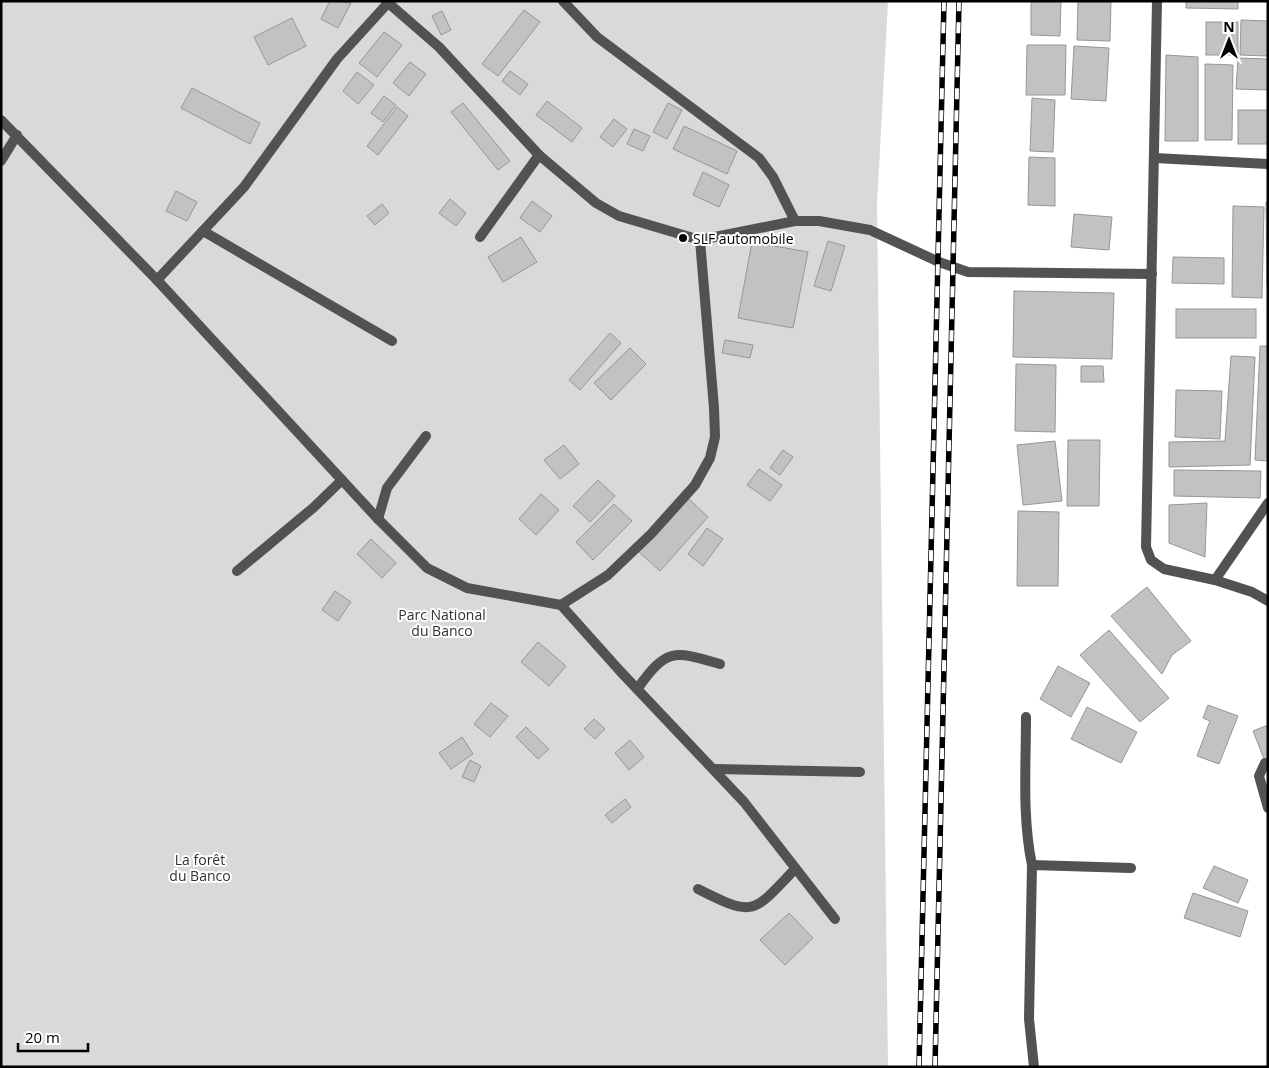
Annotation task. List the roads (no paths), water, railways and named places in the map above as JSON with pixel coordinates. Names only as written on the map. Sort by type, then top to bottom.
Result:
[{"type":"street","points":[[563,1],[597,36],[759,158],[773,176],[795,221]]},
{"type":"street","points":[[1157,1],[1146,547],[1151,560],[1164,569],[1216,580],[1252,592],[1268,601]]},
{"type":"street","points":[[157,280],[244,187],[337,59],[387,2],[440,47],[539,155],[596,203],[619,216],[700,240],[795,221],[818,221],[870,230],[968,272],[1152,274]]},
{"type":"street","points":[[1,120],[157,280],[378,519],[427,568],[467,588],[561,605],[744,802],[835,919]]},
{"type":"street","points":[[1,160],[16,135]]},
{"type":"street","points":[[480,236],[539,155]]},
{"type":"street","points":[[1155,158],[1268,164]]},
{"type":"street","points":[[203,231],[392,341]]},
{"type":"street","points":[[561,605],[608,575],[651,534],[695,485],[710,458],[715,437],[714,408],[700,240]]},
{"type":"street","points":[[378,519],[388,488],[426,436]]},
{"type":"street","points":[[237,572],[313,508],[342,480]]},
{"type":"street","points":[[1216,580],[1268,503]]},
{"type":"street","points":[[638,688],[662,658],[676,654],[689,655],[720,664]]},
{"type":"street","points":[[1026,717],[1026,815],[1028,847],[1032,865],[1029,1019],[1034,1067]]},
{"type":"street","points":[[1266,763],[1259,776],[1268,808]]},
{"type":"street","points":[[715,769],[860,772]]},
{"type":"street","points":[[1032,865],[1131,868]]},
{"type":"street","points":[[698,889],[732,906],[749,908],[761,904],[795,869]]},
{"type":"railway","points":[[919,1067],[944,1]]},
{"type":"railway","points":[[935,1067],[959,1]]},
{"type":"place","name":"SLF automobile","points":[[683,238]]},
{"type":"park label","name":"Parc National du Banco","points":[[442,622]]},
{"type":"park label","name":"La forêt du Banco","points":[[200,868]]}]
